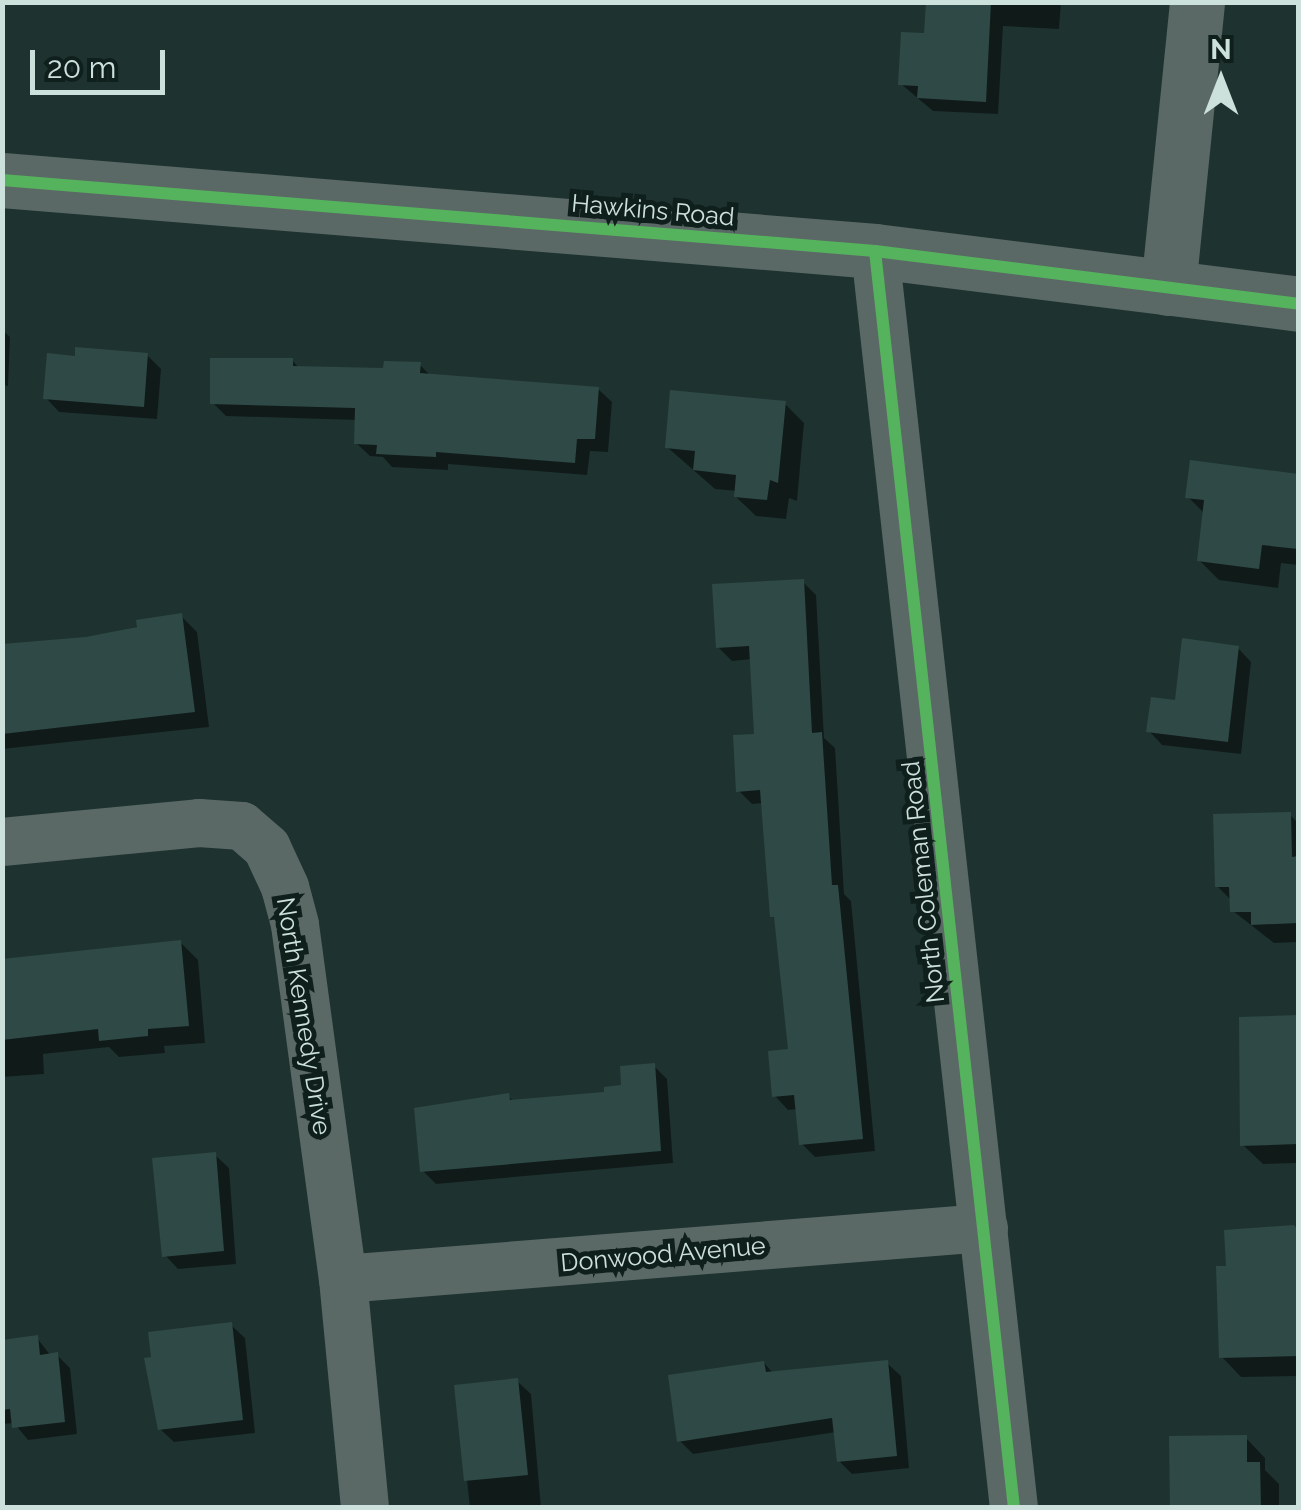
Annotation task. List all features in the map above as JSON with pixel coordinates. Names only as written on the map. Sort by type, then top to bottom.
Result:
[{"type":"street","points":[[1168,288],[1197,2]]},
{"type":"street","name":"Hawkins Road","points":[[2,180],[875,252],[1298,304]]},
{"type":"street","name":"North Coleman Road","points":[[875,252],[1014,1508]]},
{"type":"street","name":"North Kennedy Drive","points":[[2,842],[198,824],[242,826],[267,848],[285,887],[295,925],[343,1279],[365,1508]]},
{"type":"street","name":"Donwood Avenue","points":[[343,1279],[984,1228]]},
{"type":"building","points":[[926,2],[991,2],[986,102],[917,98],[918,86],[898,85],[901,32],[924,33]]},
{"type":"building","points":[[75,347],[148,353],[144,407],[43,399],[47,353],[75,356]]},
{"type":"building","points":[[210,358],[293,358],[293,366],[383,368],[384,361],[421,362],[420,373],[599,387],[595,439],[577,439],[575,463],[436,452],[436,457],[376,454],[377,445],[354,444],[355,408],[210,404]]},
{"type":"building","points":[[670,390],[786,401],[778,483],[770,480],[767,500],[734,497],[736,475],[693,470],[695,451],[665,448]]},
{"type":"building","points":[[1190,460],[1298,474],[1298,549],[1262,545],[1259,569],[1197,561],[1204,500],[1185,498]]},
{"type":"building","points":[[804,579],[812,733],[822,732],[832,885],[838,885],[863,1139],[799,1145],[794,1095],[772,1097],[768,1051],[788,1049],[774,917],[770,917],[760,790],[736,792],[733,735],[754,734],[749,646],[716,648],[712,584]]},
{"type":"building","points":[[182,613],[195,712],[2,734],[2,644],[86,637],[137,627],[136,620]]},
{"type":"building","points":[[1182,638],[1239,646],[1228,742],[1146,732],[1151,697],[1175,700]]},
{"type":"building","points":[[1291,812],[1292,857],[1298,856],[1298,923],[1251,925],[1251,912],[1230,912],[1229,887],[1215,887],[1213,814]]},
{"type":"building","points":[[181,940],[189,1026],[148,1029],[148,1036],[99,1041],[98,1029],[2,1040],[2,959]]},
{"type":"building","points":[[1298,1015],[1298,1144],[1240,1146],[1239,1017]]},
{"type":"building","points":[[655,1063],[661,1151],[420,1172],[414,1108],[509,1093],[510,1100],[604,1092],[604,1087],[621,1085],[620,1066]]},
{"type":"building","points":[[216,1152],[224,1251],[162,1257],[152,1158]]},
{"type":"building","points":[[1294,1225],[1298,1230],[1298,1356],[1219,1358],[1216,1266],[1226,1266],[1224,1230]]},
{"type":"building","points":[[232,1322],[243,1420],[158,1430],[144,1358],[151,1357],[148,1332]]},
{"type":"building","points":[[38,1335],[40,1355],[58,1352],[65,1422],[12,1428],[10,1409],[2,1410],[2,1340]]},
{"type":"building","points":[[888,1360],[897,1456],[837,1462],[832,1418],[677,1442],[668,1375],[764,1361],[766,1372]]},
{"type":"building","points":[[518,1378],[528,1475],[464,1481],[454,1385]]},
{"type":"building","points":[[1247,1435],[1247,1462],[1260,1462],[1261,1508],[1170,1508],[1169,1436]]},
{"type":"cycle path","points":[[2,180],[875,251],[1298,304]]},
{"type":"cycle path","points":[[875,251],[1014,1508]]}]
